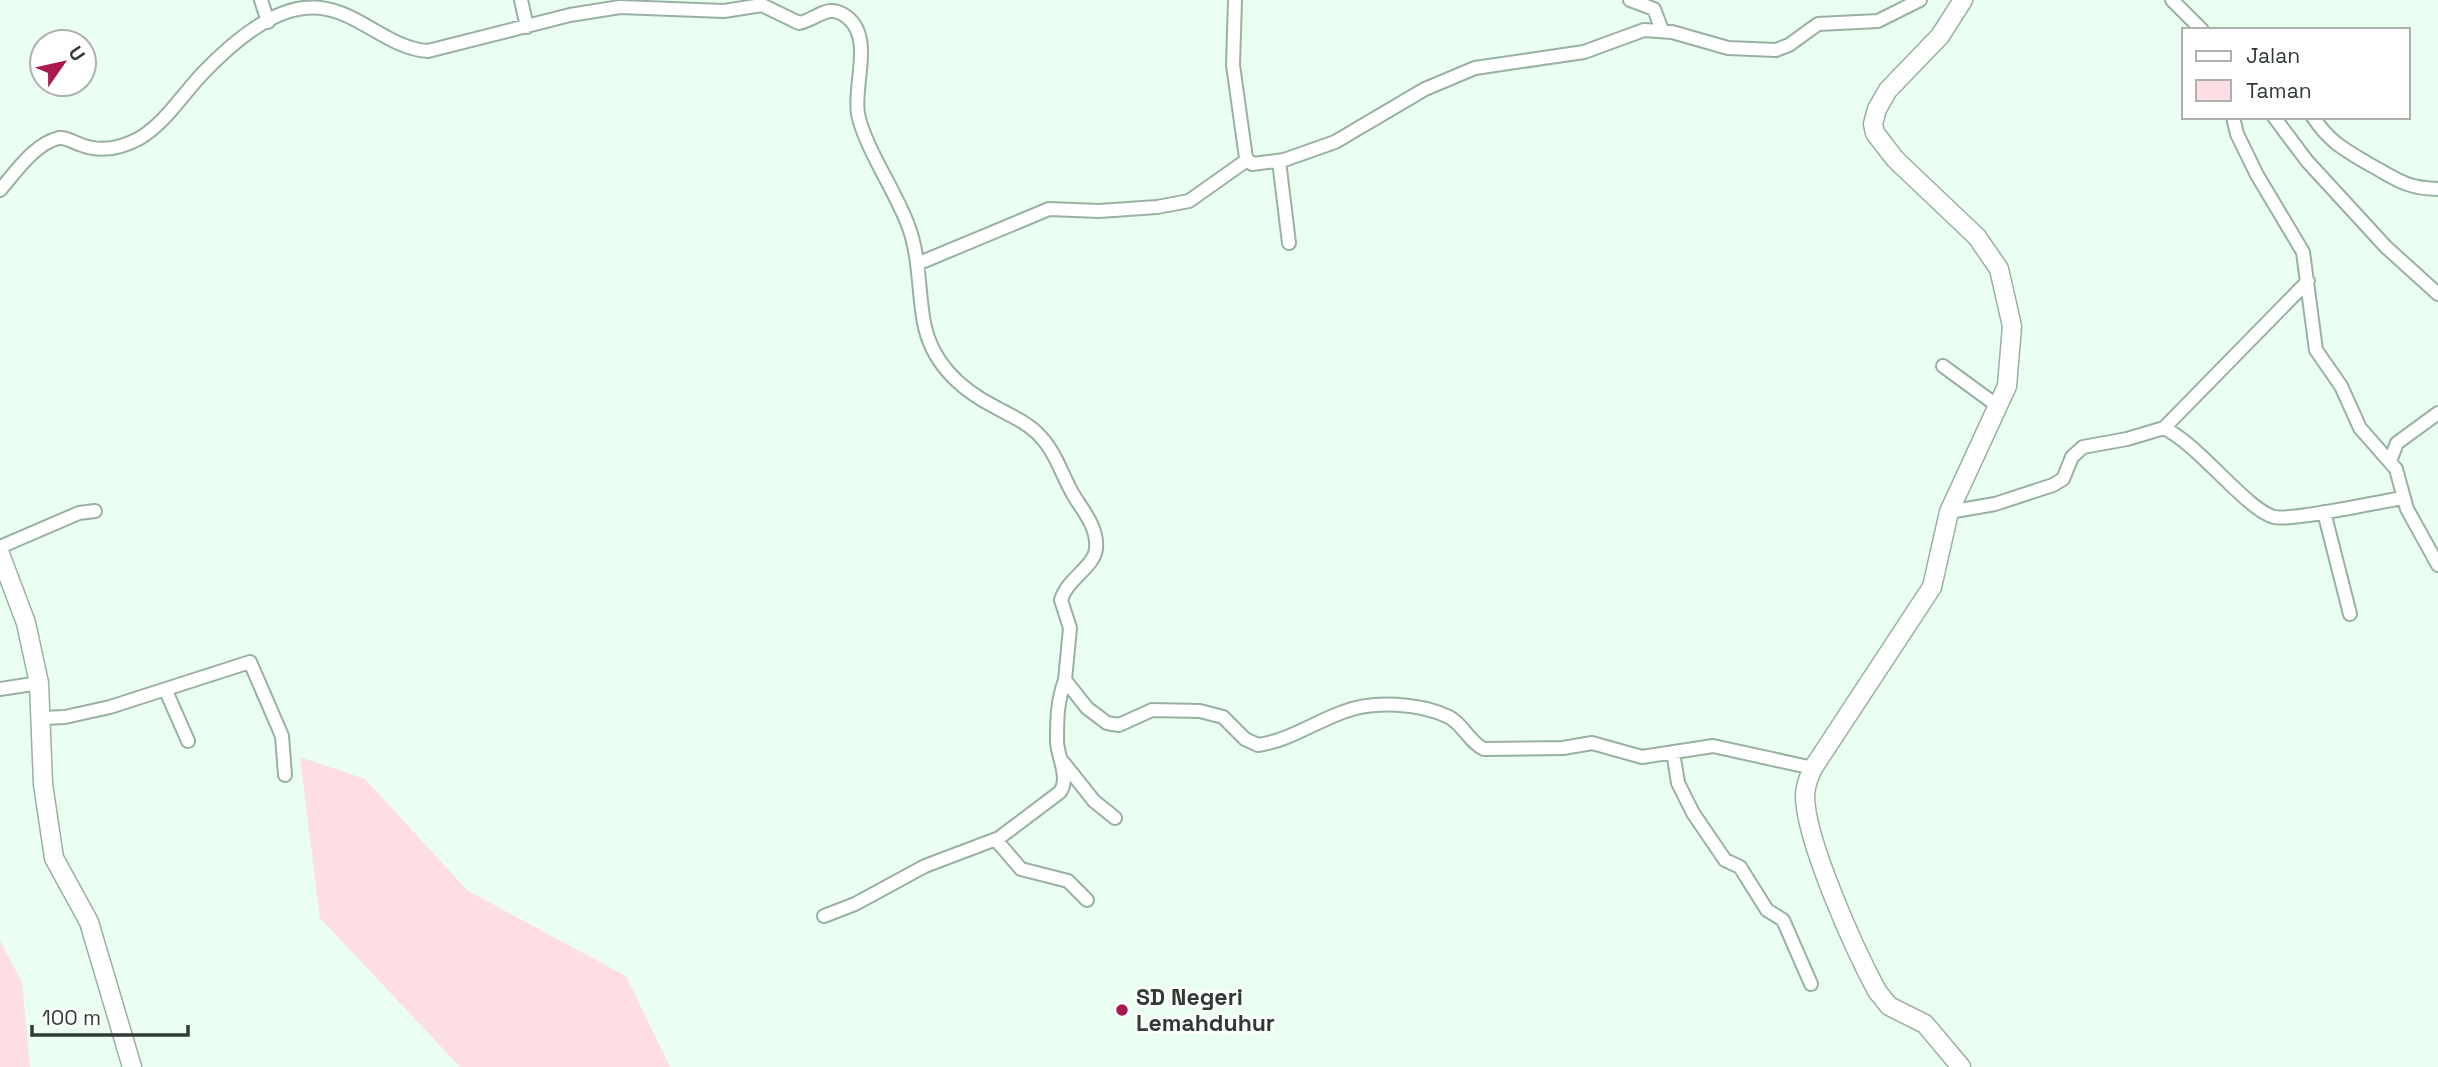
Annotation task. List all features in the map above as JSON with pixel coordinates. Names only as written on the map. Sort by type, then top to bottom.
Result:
[{"type":"street","points":[[261,0],[268,22]]},
{"type":"street","points":[[521,0],[527,27]]},
{"type":"street","points":[[1234,0],[1233,65],[1247,160],[1252,164],[1279,161],[1342,139],[1425,89],[1464,71],[1486,65],[1538,61],[1584,52],[1644,30],[1661,30],[1728,48],[1770,50],[1789,45],[1818,24],[1878,21],[1920,0]]},
{"type":"street","points":[[1630,0],[1654,9],[1661,30]]},
{"type":"street","points":[[1961,1067],[1925,1024],[1883,1001],[1864,967],[1811,830],[1805,796],[1813,768],[1929,594],[1936,577],[1950,512],[2007,386],[2013,345],[2010,317],[1999,269],[1977,237],[1895,159],[1875,133],[1873,124],[1877,109],[1888,90],[1940,36],[1963,0]]},
{"type":"street","points":[[2172,0],[2200,28]]},
{"type":"street","points":[[0,190],[27,159],[52,141],[65,138],[88,148],[104,150],[140,137],[159,123],[214,62],[268,22],[292,10],[326,8],[352,17],[402,45],[428,51],[570,15],[620,7],[724,11],[762,5],[799,23],[826,10],[844,15],[854,26],[860,44],[859,115],[906,220],[917,264],[924,323],[934,356],[951,377],[982,401],[1024,422],[1042,438],[1054,452],[1066,483],[1091,526],[1095,540],[1094,555],[1072,579],[1062,600],[1070,628],[1065,680],[1057,708],[1059,757],[1064,782],[1060,792],[996,840],[925,866],[855,904],[824,916]]},
{"type":"street","points":[[2233,119],[2237,134],[2257,175],[2303,252],[2308,281],[2310,327],[2316,351],[2336,378],[2360,428],[2399,475],[2403,498],[2438,565]]},
{"type":"street","points":[[2276,119],[2307,161],[2386,247],[2438,294]]},
{"type":"street","points":[[2315,119],[2336,146],[2390,178],[2412,187],[2438,189]]},
{"type":"street","points":[[917,264],[1049,209],[1099,211],[1157,207],[1189,201],[1247,160]]},
{"type":"street","points":[[1279,161],[1289,243]]},
{"type":"street","points":[[1950,512],[1995,504],[2053,485],[2063,479],[2072,457],[2084,447],[2127,439],[2164,428],[2308,281]]},
{"type":"street","points":[[1943,366],[1999,407]]},
{"type":"street","points":[[2390,461],[2397,443],[2438,413]]},
{"type":"street","points":[[2164,428],[2186,440],[2268,514],[2275,517],[2324,512],[2403,498]]},
{"type":"street","points":[[0,547],[79,513],[95,511]]},
{"type":"street","points":[[2324,512],[2350,614]]},
{"type":"street","points":[[0,554],[26,623],[39,683],[43,784],[54,858],[89,922],[132,1067]]},
{"type":"street","points":[[42,718],[75,715],[166,691],[250,662],[282,736],[285,775]]},
{"type":"street","points":[[1065,680],[1087,708],[1107,723],[1119,725],[1152,710],[1200,711],[1223,717],[1245,739],[1258,745],[1318,724],[1345,711],[1388,705],[1446,716],[1484,749],[1563,748],[1592,743],[1637,757],[1713,746],[1813,768]]},
{"type":"street","points":[[0,689],[39,683]]},
{"type":"street","points":[[166,691],[188,741]]},
{"type":"street","points":[[1673,752],[1678,783],[1693,813],[1725,860],[1740,867],[1767,910],[1783,920],[1811,984]]},
{"type":"street","points":[[1059,757],[1094,801],[1115,818]]},
{"type":"street","points":[[996,840],[1021,869],[1068,881],[1087,900]]},
{"type":"green space","points":[[300,757],[365,779],[468,891],[626,976],[670,1067],[460,1067],[320,918]]},
{"type":"green space","points":[[0,940],[22,983],[30,1067],[0,1067]]},
{"type":"place","name":"SD Negeri Lemahduhur","points":[[1122,1010]]}]
